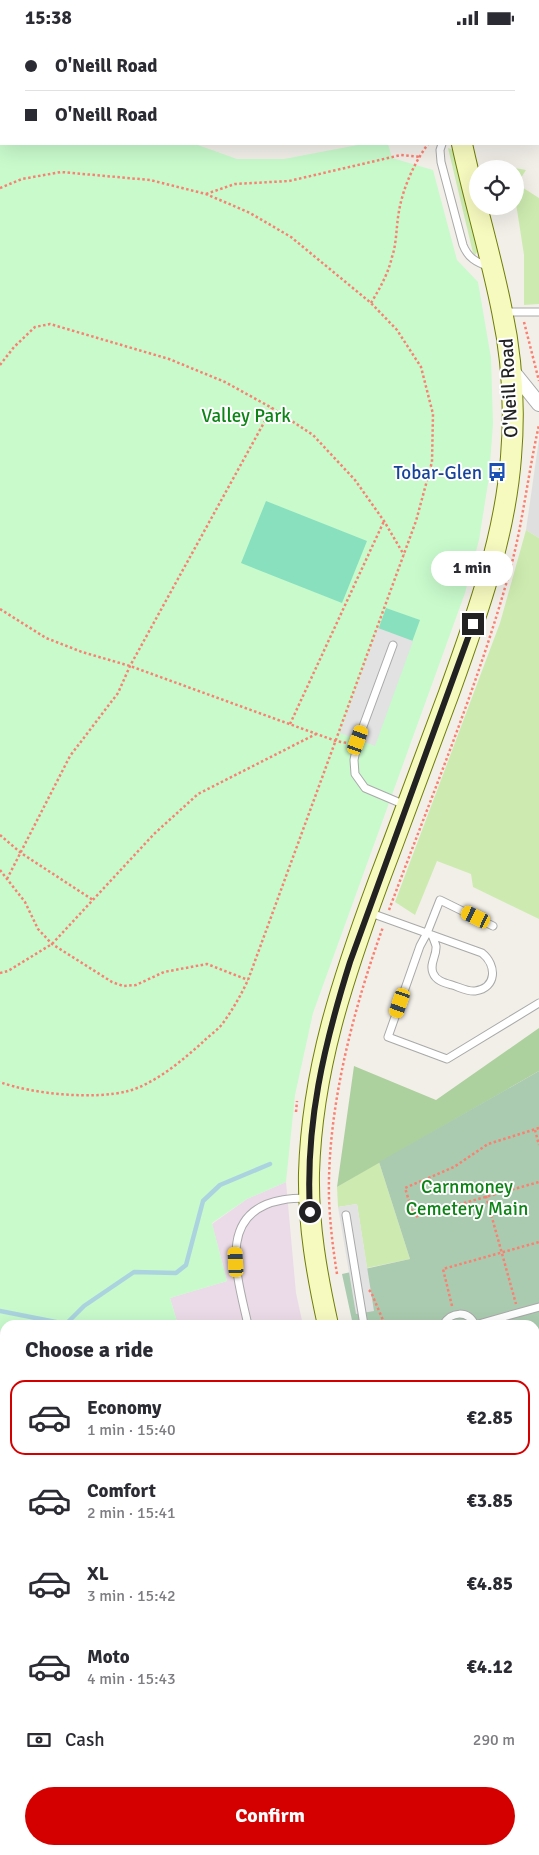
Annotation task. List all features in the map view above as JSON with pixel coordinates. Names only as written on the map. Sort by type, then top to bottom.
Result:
[{"type":"main road","name":"O'Neill Road","points":[[327,1320],[315,1259],[309,1198],[311,1144],[323,1057],[350,962],[377,915],[407,806],[457,670],[494,553],[509,477],[512,407],[510,368],[502,312],[462,145]]},
{"type":"street","points":[[510,368],[539,405]]},
{"type":"street","points":[[512,407],[539,405]]},
{"type":"lane","points":[[442,145],[441,162],[462,245],[472,259],[492,268]]},
{"type":"lane","points":[[502,312],[539,312]]},
{"type":"lane","points":[[393,645],[357,746],[354,759],[355,774],[365,788],[407,806]]},
{"type":"lane","points":[[493,925],[440,900],[429,934],[420,945],[388,1037],[447,1059],[539,1003]]},
{"type":"lane","points":[[377,915],[482,953],[488,958],[493,968],[493,975],[486,987],[472,992],[436,978],[432,964],[436,947],[429,934]]},
{"type":"lane","points":[[247,1320],[236,1262],[238,1230],[246,1219],[261,1206],[282,1199],[309,1198]]},
{"type":"lane","points":[[346,1215],[363,1320]]},
{"type":"lane","points":[[493,1320],[539,1307]]},
{"type":"lane","points":[[447,1320],[455,1314],[464,1314],[471,1320]]},
{"type":"path","points":[[371,303],[384,280],[392,257],[397,236],[400,205],[409,178],[427,145]]},
{"type":"path","points":[[206,194],[235,184],[289,181],[401,155],[420,157]]},
{"type":"path","points":[[0,188],[22,179],[60,173],[150,180],[206,194],[250,213],[291,237],[371,303],[397,330],[421,367],[433,414],[432,462],[416,521],[248,980],[239,999],[222,1025],[180,1062],[154,1079],[128,1091],[98,1094],[58,1094],[15,1087],[0,1082]]},
{"type":"path","points":[[0,365],[14,347],[35,327],[50,324],[169,359],[225,383],[272,408],[313,435],[355,480],[384,521],[404,555]]},
{"type":"path","points":[[7,879],[70,756],[118,693],[130,666],[272,408]]},
{"type":"path","points":[[337,1276],[329,1197],[330,1154],[337,1100],[352,1027],[370,964],[377,915],[441,773],[495,623],[521,524],[539,425]]},
{"type":"path","points":[[289,724],[384,521]]},
{"type":"path","points":[[0,609],[46,638],[82,652],[130,666],[316,734],[357,746]]},
{"type":"path","points":[[0,973],[8,971],[52,944],[154,834],[198,794],[316,734]]},
{"type":"path","points":[[0,835],[21,853],[93,901]]},
{"type":"path","points":[[0,870],[25,902],[38,929],[52,944],[112,982],[123,986],[136,985],[164,972],[207,964],[248,980]]},
{"type":"path","points":[[296,1113],[298,1096]]},
{"type":"path","points":[[539,1128],[488,1144],[454,1167],[405,1188],[414,1217],[539,1182]]},
{"type":"path","points":[[535,1129],[539,1145]]},
{"type":"path","points":[[486,1196],[519,1313]]},
{"type":"path","points":[[455,1314],[443,1269],[539,1243]]},
{"type":"path","points":[[357,1283],[371,1292],[383,1320]]},
{"type":"shaded area","points":[[539,439],[539,538],[526,530]]},
{"type":"shaded area","points":[[378,628],[413,641],[375,746],[340,733]]},
{"type":"shaded area","points":[[286,1182],[296,1293],[302,1320],[177,1320],[170,1298],[227,1281],[212,1224],[247,1199]]},
{"type":"shaded area","points":[[357,1204],[374,1311],[356,1314],[338,1207]]},
{"type":"green space","name":"Valley Park","points":[[0,145],[198,145],[237,159],[284,159],[358,145],[388,145],[392,158],[433,170],[457,260],[478,282],[491,358],[493,424],[489,477],[479,540],[465,593],[313,1013],[295,1095],[286,1182],[247,1199],[212,1223],[227,1281],[170,1298],[177,1320],[0,1320]]},
{"type":"green space","points":[[448,148],[454,150],[479,249],[475,255]]},
{"type":"green space","points":[[524,188],[539,198],[539,304],[524,305],[524,255],[518,215],[524,215]]},
{"type":"green space","points":[[266,501],[367,541],[342,603],[241,563]]},
{"type":"green space","points":[[526,530],[539,538],[539,919],[473,887],[471,874],[437,861],[415,915],[395,902],[500,623]]},
{"type":"green space","points":[[386,608],[420,620],[412,642],[378,630]]},
{"type":"green space","points":[[539,1028],[539,1071],[337,1187],[354,1066],[436,1100]]},
{"type":"green space","name":"Carnmoney Cemetery Main","points":[[539,1071],[539,1320],[352,1320],[342,1274],[410,1259],[379,1162]]},
{"type":"green space","points":[[379,1162],[410,1259],[367,1268],[357,1204],[338,1207],[337,1187]]},
{"type":"waterway","points":[[70,1320],[84,1306],[134,1272],[176,1273],[186,1265],[203,1201],[220,1185],[270,1164]]},
{"type":"waterway","points":[[0,1311],[46,1320]]},
{"type":"place","name":"Tobar-Glen","points":[[497,472]]},
{"type":"route","points":[[310,1212],[309,1173],[316,1101],[323,1057],[333,1017],[350,962],[473,624]]}]
